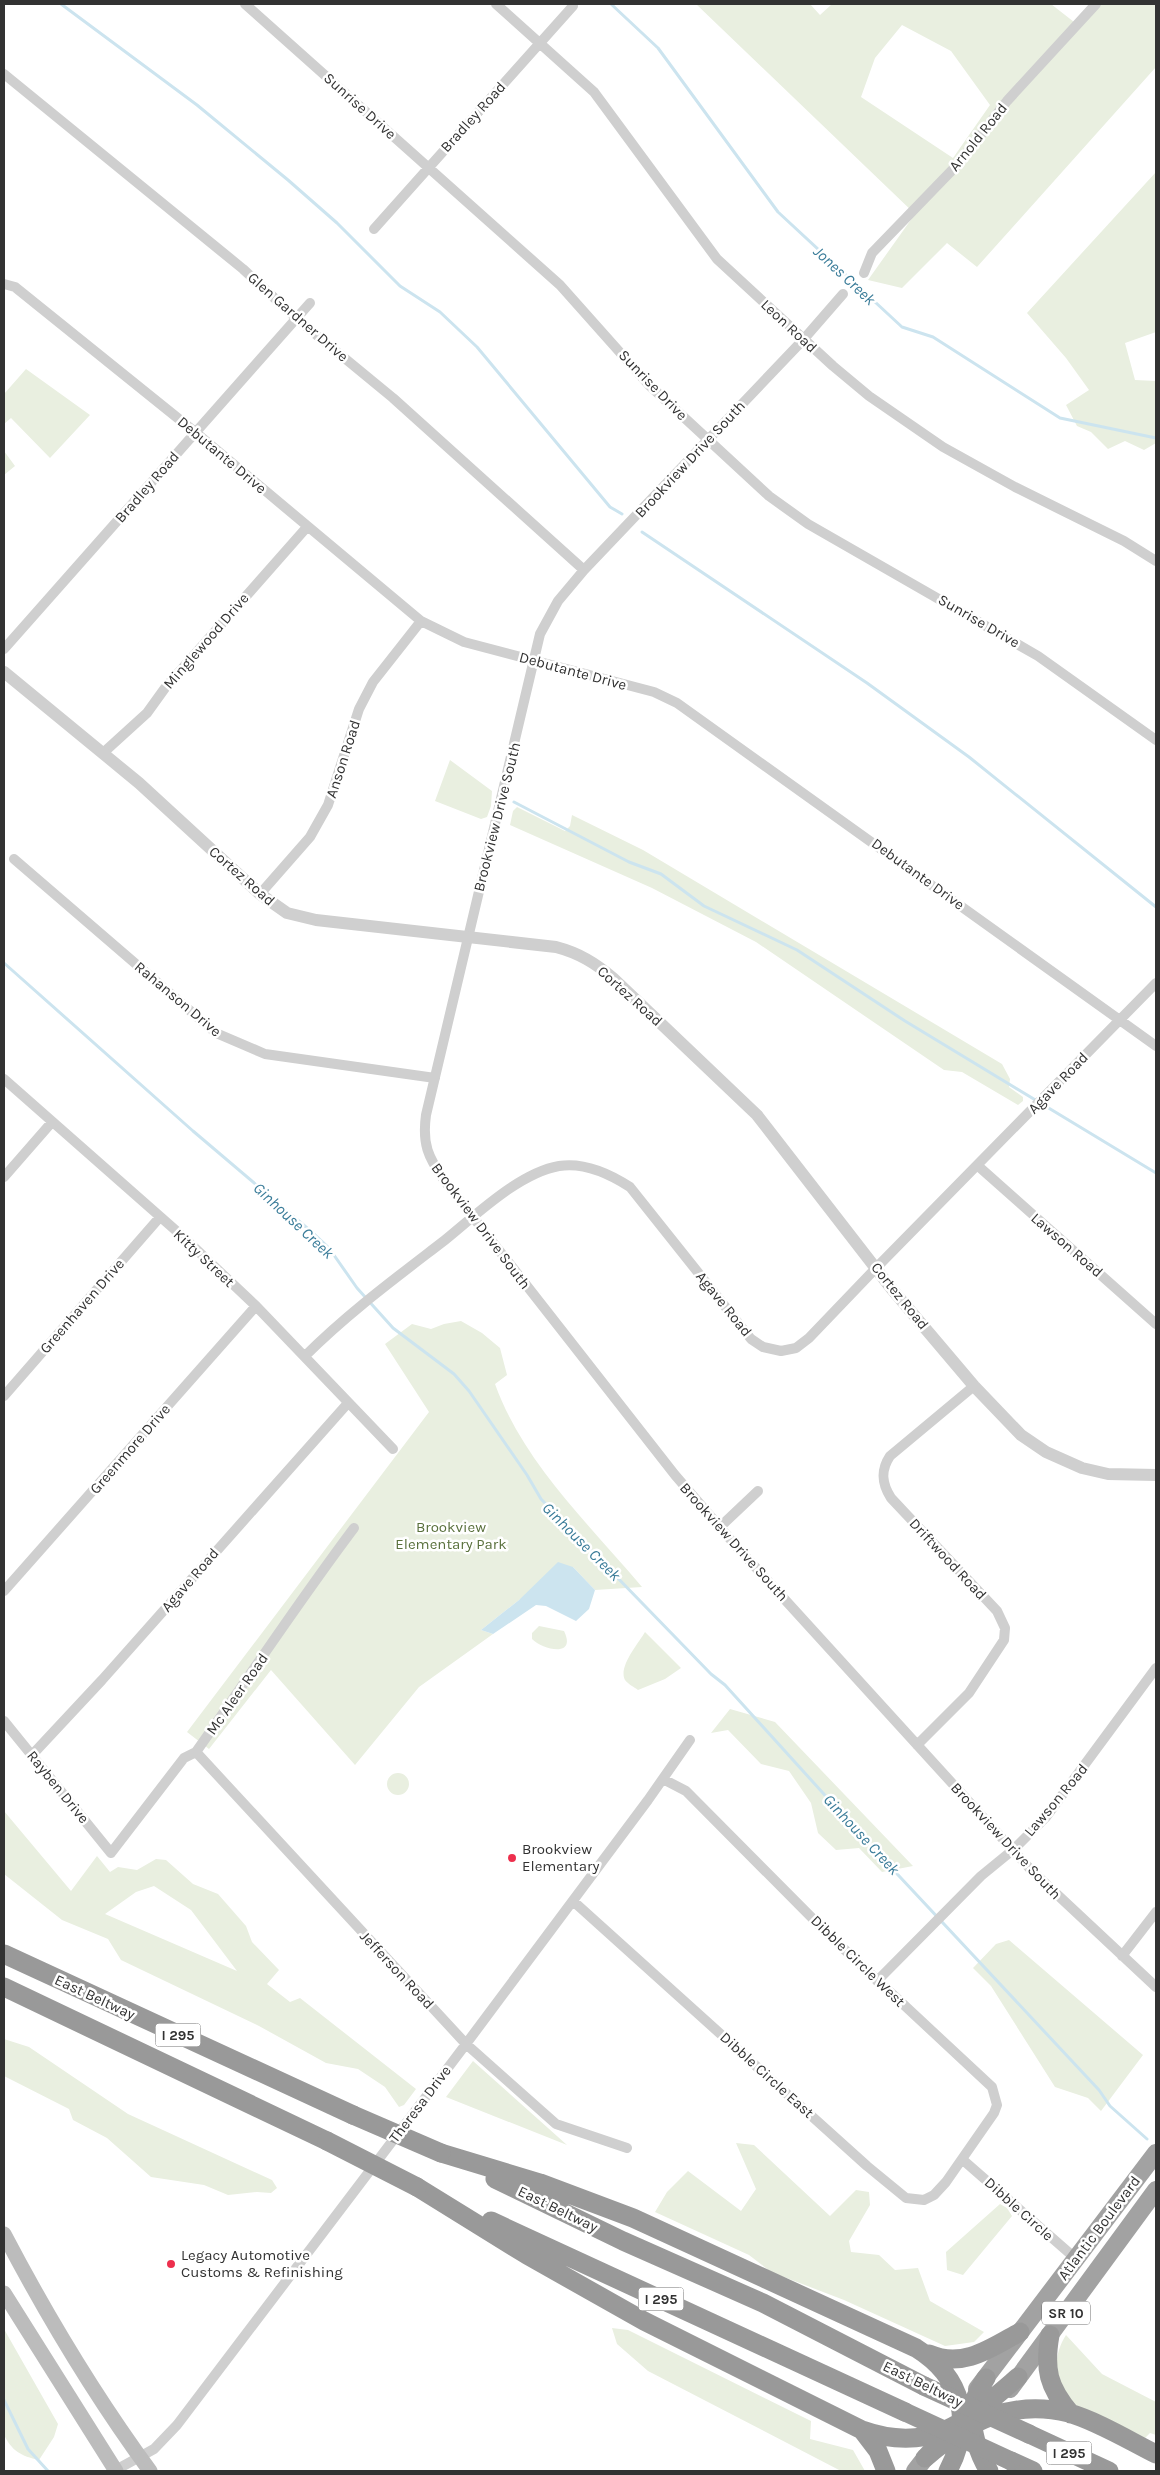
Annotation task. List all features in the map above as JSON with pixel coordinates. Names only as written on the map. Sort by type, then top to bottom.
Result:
[{"type":"highway","name":"East Beltway","points":[[4,1954],[353,2115],[441,2153],[623,2241],[763,2303],[924,2386],[1109,2471]]},
{"type":"highway","name":"East Beltway","points":[[4,1986],[417,2187],[1033,2471]]},
{"type":"highway","points":[[441,2153],[540,2183],[632,2218],[946,2360],[958,2360],[984,2353],[1020,2332]]},
{"type":"highway","name":"Atlantic Boulevard","points":[[986,2378],[1156,2153]]},
{"type":"highway","points":[[417,2187],[527,2255],[644,2321],[862,2430],[881,2436],[901,2439],[924,2437],[1004,2411],[1028,2408],[1071,2414],[1156,2454]]},
{"type":"highway","name":"Atlantic Boulevard","points":[[1018,2377],[1156,2190]]},
{"type":"highway","points":[[1050,2335],[1046,2358],[1047,2372],[1053,2388],[1071,2414]]},
{"type":"highway","points":[[916,2348],[942,2368],[954,2384],[980,2453],[990,2471]]},
{"type":"highway","points":[[920,2464],[1018,2377]]},
{"type":"highway","points":[[948,2471],[958,2452],[973,2406],[986,2378]]},
{"type":"highway","points":[[862,2430],[878,2451],[886,2471]]},
{"type":"main road","points":[[4,2234],[81,2370],[150,2471]]},
{"type":"main road","points":[[4,2293],[115,2471]]},
{"type":"street","name":"Sunrise Drive","points":[[245,4],[560,284],[649,385],[769,496],[808,524],[1038,656],[1156,740]]},
{"type":"street","name":"Leon Road","points":[[496,4],[594,92],[717,259],[803,340],[869,396],[943,447],[1015,487],[1124,541],[1156,561]]},
{"type":"street","name":"Arnold Road","points":[[864,273],[872,253],[959,163],[1007,101],[1096,4]]},
{"type":"street","name":"Bradley Road","points":[[374,229],[573,6]]},
{"type":"street","name":"Glen Gardner Drive","points":[[4,74],[243,269],[296,319],[392,398],[584,570]]},
{"type":"street","name":"Debutante Drive","points":[[4,284],[15,287],[195,432],[421,621],[464,642],[654,692],[678,703],[1156,1046]]},
{"type":"street","points":[[803,340],[843,294]]},
{"type":"street","name":"Bradley Road","points":[[4,649],[310,303]]},
{"type":"street","name":"Brookview Drive South","points":[[803,340],[584,570],[558,601],[540,634],[435,1078],[424,1134],[430,1160],[473,1218],[674,1475],[917,1745],[1054,1893],[1156,1987]]},
{"type":"street","name":"Minglewood Drive","points":[[103,753],[147,714],[165,688],[307,526]]},
{"type":"street","name":"Anson Road","points":[[260,894],[310,837],[328,804],[359,709],[373,682],[421,621]]},
{"type":"street","name":"Cortez Road","points":[[4,672],[103,753],[260,894],[287,913],[307,918],[468,936],[573,952],[593,962],[613,978],[757,1115],[877,1267],[891,1288],[974,1386],[1021,1434],[1046,1452],[1082,1468],[1108,1474],[1156,1475]]},
{"type":"street","name":"Rahanson Drive","points":[[14,859],[216,1033],[265,1054],[435,1078]]},
{"type":"street","name":"Agave Road","points":[[305,1356],[353,1311],[518,1184],[537,1173],[559,1166],[591,1169],[611,1175],[630,1187],[751,1339],[763,1347],[781,1351],[796,1348],[809,1338],[1119,1018],[1156,983]]},
{"type":"street","name":"Kitty Street","points":[[4,1079],[160,1217],[256,1306],[393,1449]]},
{"type":"street","points":[[4,1177],[52,1122]]},
{"type":"street","name":"Lawson Road","points":[[977,1165],[1156,1324]]},
{"type":"street","name":"Greenhaven Drive","points":[[4,1396],[160,1217]]},
{"type":"street","name":"Greenmore Drive","points":[[4,1591],[256,1306]]},
{"type":"street","name":"Driftwood Road","points":[[917,1745],[969,1693],[1004,1640],[1005,1628],[997,1611],[891,1498],[883,1481],[883,1472],[885,1464],[896,1450],[974,1386]]},
{"type":"street","name":"Agave Road","points":[[32,1755],[44,1745],[348,1403]]},
{"type":"street","points":[[720,1527],[758,1491]]},
{"type":"street","name":"Mc Aleer Road","points":[[111,1853],[184,1758],[196,1752],[259,1663],[304,1594],[354,1528]]},
{"type":"street","name":"Lawson Road","points":[[877,1981],[981,1876],[1014,1849],[1046,1817],[1156,1668]]},
{"type":"street","name":"Rayben Drive","points":[[4,1722],[111,1853]]},
{"type":"street","name":"Theresa Drive","points":[[115,2471],[140,2458],[154,2448],[177,2425],[466,2044],[663,1780],[690,1740]]},
{"type":"street","name":"Jefferson Road","points":[[196,1752],[466,2044],[556,2124],[627,2148]]},
{"type":"street","name":"Dibble Circle West","points":[[663,1780],[686,1791],[877,1981],[992,2087],[997,2105],[994,2114],[963,2160]]},
{"type":"street","name":"Dibble Circle East","points":[[573,1901],[867,2166],[906,2198],[924,2200],[934,2196],[963,2160]]},
{"type":"street","points":[[1122,1956],[1156,1912]]},
{"type":"street","name":"Dibble Circle","points":[[963,2160],[1075,2258]]},
{"type":"green space","points":[[696,4],[810,4],[820,15],[832,4],[1051,4],[1074,22],[1090,4],[1156,4],[1156,67],[977,267],[947,243],[902,288],[868,280],[915,214]],"holes":[[[902,25],[951,51],[990,105],[953,158],[861,97],[875,58]]]},
{"type":"green space","points":[[1156,172],[1156,332],[1125,343],[1135,380],[1156,381],[1156,443],[1144,450],[1125,441],[1108,449],[1091,432],[1077,426],[1066,405],[1089,390],[1066,358],[1027,313]]},
{"type":"green space","points":[[26,369],[90,415],[50,458],[11,418],[4,424],[4,394]]},
{"type":"green space","points":[[4,451],[15,466],[4,475]]},
{"type":"green space","points":[[450,760],[492,791],[491,806],[487,817],[481,819],[435,801]]},
{"type":"green space","points":[[517,807],[565,831],[570,826],[572,815],[643,850],[1002,1064],[1010,1079],[1009,1087],[1023,1097],[1023,1101],[1018,1105],[962,1072],[944,1070],[756,942],[652,888],[510,825],[513,811]]},
{"type":"green space","name":"Brookview Elementary Park","points":[[461,1321],[482,1333],[500,1348],[507,1375],[495,1384],[507,1413],[522,1440],[559,1491],[642,1587],[595,1590],[573,1567],[519,1600],[481,1630],[493,1634],[419,1687],[355,1765],[271,1670],[209,1749],[187,1732],[429,1412],[385,1344],[412,1324],[431,1329]]},
{"type":"green space","points":[[539,1626],[564,1631],[567,1640],[566,1645],[557,1649],[537,1643],[532,1639],[532,1633]]},
{"type":"green space","points":[[645,1632],[681,1668],[665,1679],[638,1690],[625,1680],[624,1669],[626,1662]]},
{"type":"green space","points":[[730,1709],[775,1722],[913,1866],[882,1872],[859,1848],[836,1850],[818,1833],[811,1803],[789,1771],[761,1764],[728,1730],[711,1733]]},
{"type":"green space","points":[[398,1773],[406,1776],[409,1784],[406,1792],[398,1795],[390,1792],[387,1784],[390,1776]]},
{"type":"green space","points":[[4,1811],[71,1891],[97,1856],[110,1872],[118,1867],[137,1870],[156,1859],[166,1860],[193,1884],[218,1894],[246,1926],[252,1942],[279,1970],[267,1984],[290,2002],[300,1998],[416,2089],[404,2105],[399,2107],[385,2087],[358,2069],[326,2063],[259,2026],[121,1960],[108,1939],[62,1920],[4,1874]],"holes":[[[154,1886],[191,1910],[237,1971],[105,1914],[136,1892]]]},
{"type":"green space","points":[[1009,1940],[1143,2055],[1101,2111],[1088,2098],[1055,2087],[991,1986],[973,1968],[996,1944]]},
{"type":"green space","points":[[4,2039],[29,2047],[128,2114],[272,2180],[277,2188],[271,2193],[257,2192],[228,2195],[204,2185],[151,2177],[107,2138],[73,2120],[69,2109],[4,2076]]},
{"type":"green space","points":[[473,2061],[567,2145],[446,2097]]},
{"type":"green space","points":[[736,2143],[754,2145],[830,2216],[856,2190],[869,2192],[870,2205],[849,2241],[851,2252],[879,2255],[895,2270],[918,2268],[930,2301],[984,2332],[974,2342],[945,2346],[844,2300],[771,2272],[749,2255],[655,2212],[667,2192],[688,2171],[741,2211],[756,2189]]},
{"type":"green space","points":[[1000,2204],[1007,2208],[1012,2216],[963,2275],[947,2270],[946,2252]]},
{"type":"green space","points":[[612,2328],[628,2330],[811,2421],[810,2439],[853,2450],[865,2471],[841,2471],[648,2371],[617,2344]]},
{"type":"green space","points":[[4,2329],[58,2424],[54,2437],[39,2460],[18,2452],[10,2445],[4,2435]]},
{"type":"green space","points":[[1066,2335],[1102,2374],[1156,2402],[1156,2435],[1150,2433],[1145,2438],[1092,2413],[1083,2412],[1072,2405],[1060,2387],[1056,2366],[1061,2345]]},
{"type":"water","points":[[558,1562],[573,1567],[595,1590],[589,1609],[576,1621],[546,1606],[536,1605],[493,1634],[481,1630],[519,1600]]},
{"type":"waterway","points":[[61,4],[197,105],[337,223],[400,286],[440,312],[477,347],[610,507],[622,514]]},
{"type":"waterway","name":"Jones Creek","points":[[611,4],[658,48],[778,212],[902,327],[933,337],[1060,418],[1156,438]]},
{"type":"waterway","points":[[642,532],[867,683],[969,757],[1156,907]]},
{"type":"waterway","points":[[514,802],[629,862],[661,874],[704,906],[797,950],[905,1021],[1156,1173]]},
{"type":"waterway","name":"Ginhouse Creek","points":[[4,963],[193,1131],[313,1233],[329,1248],[357,1288],[393,1328],[454,1374],[469,1391],[527,1475],[541,1499],[711,1674],[725,1685],[871,1846],[1099,2090],[1110,2106],[1147,2139]]},
{"type":"waterway","points":[[4,2400],[28,2449],[48,2471]]},
{"type":"place","name":"Brookview Elementary","points":[[512,1858]]},
{"type":"place","name":"Legacy Automotive Customs & Refinishing","points":[[171,2264]]}]
